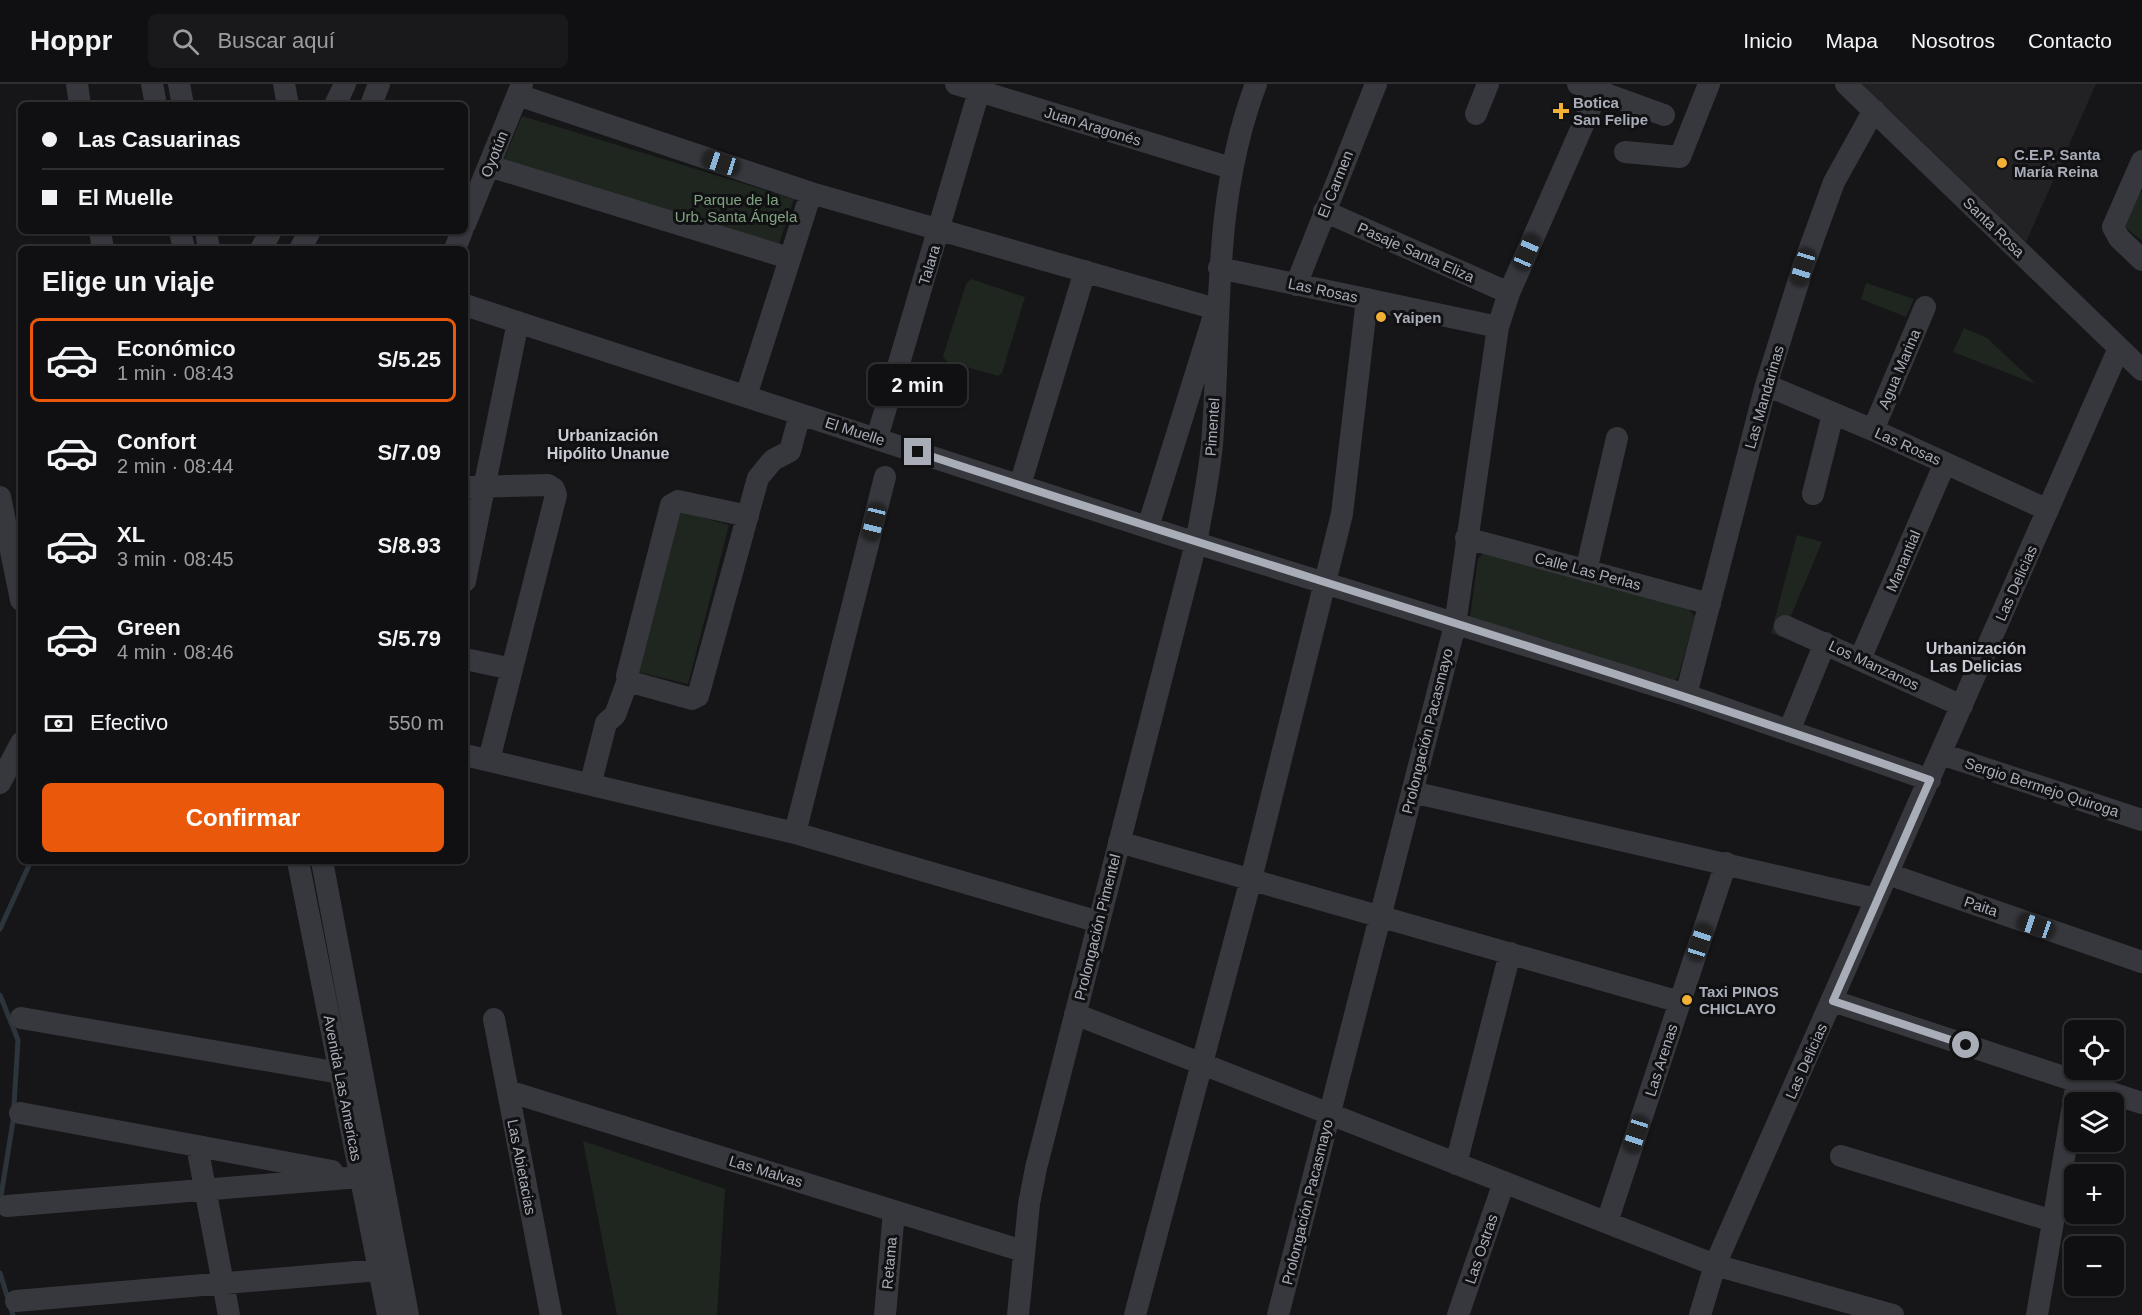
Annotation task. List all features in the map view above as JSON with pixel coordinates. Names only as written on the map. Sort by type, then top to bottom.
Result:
[{"type":"street","points":[[77,84],[80,102]]},
{"type":"street","points":[[152,84],[155,102]]},
{"type":"street","points":[[179,84],[182,102]]},
{"type":"street","points":[[284,84],[287,102]]},
{"type":"street","points":[[336,102],[345,84]]},
{"type":"street","points":[[371,102],[379,84]]},
{"type":"street","name":"Juan Aragonés","points":[[956,84],[989,90],[1231,168]]},
{"type":"street","name":"Pimentel","points":[[1196,543],[1212,447],[1216,309],[1231,168],[1256,84]]},
{"type":"street","name":"El Carmen","points":[[1296,285],[1376,84]]},
{"type":"street","points":[[1476,114],[1488,84]]},
{"type":"street","points":[[1625,152],[1680,157],[1709,84]]},
{"type":"street","name":"Santa Rosa","points":[[1846,84],[2142,370]]},
{"type":"street","points":[[1592,86],[1664,115]]},
{"type":"street","name":"Prolongación Pacasmayo","points":[[1278,1315],[1455,625],[1498,327],[1509,293],[1592,86]]},
{"type":"street","points":[[520,90],[811,193],[1216,309]]},
{"type":"street","name":"Oyotún","points":[[468,217],[520,90]]},
{"type":"street","name":"Talara","points":[[877,438],[940,229],[989,90]]},
{"type":"street","name":"Las Mandarinas","points":[[1686,695],[1766,385],[1817,223],[1839,172],[1874,110]]},
{"type":"street","points":[[2142,161],[2113,227],[2120,238],[2142,260]]},
{"type":"street","points":[[489,166],[789,258]]},
{"type":"street","points":[[746,396],[811,193]]},
{"type":"street","name":"Pasaje Santa Eliza","points":[[1324,211],[1509,293]]},
{"type":"street","name":"Las Rosas","points":[[1219,268],[1498,327]]},
{"type":"street","points":[[1020,485],[1085,272]]},
{"type":"street","points":[[1135,1315],[1251,879],[1342,514],[1367,299]]},
{"type":"street","name":"El Muelle","points":[[468,306],[1196,543],[1686,695],[1930,780]]},
{"type":"street","name":"Agua Marina","points":[[1873,430],[1925,307]]},
{"type":"street","name":"Pimentel","points":[[1148,527],[1216,309]]},
{"type":"street","points":[[468,553],[475,488],[518,322]]},
{"type":"street","name":"Las Delicias","points":[[1700,1315],[1715,1265],[2120,348]]},
{"type":"street","name":"Las Rosas","points":[[1766,385],[1873,430],[2048,510]]},
{"type":"street","points":[[628,680],[692,699],[698,696],[758,478],[773,460],[789,451],[800,414]]},
{"type":"street","points":[[1813,494],[1833,414]]},
{"type":"street","points":[[1586,571],[1617,438]]},
{"type":"street","name":"Manantial","points":[[1860,659],[1945,463]]},
{"type":"street","points":[[795,833],[885,477]]},
{"type":"street","points":[[475,488],[548,485],[554,489],[556,495],[489,760]]},
{"type":"street","points":[[18,493],[0,497],[18,585]]},
{"type":"street","points":[[594,774],[606,723],[615,716],[628,680],[671,505],[678,501],[748,516]]},
{"type":"street","name":"Calle Las Perlas","points":[[1466,538],[1710,604]]},
{"type":"street","name":"Prolongación Pimentel","points":[[1018,1315],[1023,1251],[1036,1168],[1196,543]]},
{"type":"street","name":"Los Manzanos","points":[[1785,626],[1962,706]]},
{"type":"street","points":[[1789,731],[1825,643]]},
{"type":"street","points":[[468,660],[512,669]]},
{"type":"street","points":[[0,783],[18,749]]},
{"type":"street","name":"Sergio Bermejo Quiroga","points":[[1941,754],[2142,820]]},
{"type":"street","points":[[468,755],[795,833],[1099,922]]},
{"type":"street","points":[[1412,792],[1876,899]]},
{"type":"street","points":[[1119,842],[1680,1002]]},
{"type":"street","name":"Las Arenas","points":[[1608,1222],[1725,863]]},
{"type":"street","name":"Avenida Las Americas","points":[[299,864],[408,1315]]},
{"type":"street","name":"Avenida Las Americas","points":[[322,864],[351,1073],[360,1177],[388,1315]]},
{"type":"street","name":"Paita","points":[[1888,874],[2142,962]]},
{"type":"street","points":[[1456,1164],[1510,953]]},
{"type":"street","points":[[1833,1001],[2142,1103]]},
{"type":"street","points":[[1075,1014],[1715,1265],[1893,1315]]},
{"type":"street","points":[[21,1018],[351,1073]]},
{"type":"street","name":"Las Abietacias","points":[[494,1019],[551,1315]]},
{"type":"street","points":[[2037,1315],[2078,1082]]},
{"type":"street","name":"Las Malvas","points":[[508,1091],[1023,1251]]},
{"type":"street","points":[[20,1113],[360,1177]]},
{"type":"street","points":[[197,1146],[229,1315]]},
{"type":"street","points":[[1841,1156],[2053,1221]]},
{"type":"street","points":[[7,1206],[360,1177]]},
{"type":"street","name":"Las Ostras","points":[[1458,1315],[1504,1182]]},
{"type":"street","name":"Retama","points":[[885,1315],[894,1211]]},
{"type":"street","points":[[28,1305],[223,1283],[379,1269]]},
{"type":"shaded area","name":"C.E.P. Santa María Reina","points":[[1862,84],[2096,84],[2026,242]]},
{"type":"green space","name":"Parque de la Urb. Santa Ángela","points":[[522,116],[794,199],[778,247],[503,162]]},
{"type":"green space","points":[[2140,192],[2142,193],[2142,241],[2125,227]]},
{"type":"green space","points":[[971,279],[1025,297],[1002,373],[998,376],[946,361],[943,356],[966,284]]},
{"type":"green space","points":[[1866,283],[1914,299],[1906,317],[1861,299]]},
{"type":"green space","points":[[1964,328],[1987,338],[2036,384],[1953,352]]},
{"type":"green space","points":[[679,511],[729,525],[688,684],[638,672]]},
{"type":"green space","points":[[1797,535],[1822,542],[1782,637],[1771,633]]},
{"type":"green space","points":[[1484,553],[1688,608],[1695,617],[1678,677],[1675,680],[1470,617],[1478,559]]},
{"type":"green space","points":[[583,1141],[725,1189],[717,1315],[617,1315]]},
{"type":"waterway","points":[[0,929],[30,864]]},
{"type":"waterway","points":[[0,995],[18,1040],[13,1121],[0,1202]]},
{"type":"waterway","points":[[0,1273],[13,1315]]},
{"type":"place","name":"Botica San Felipe","points":[[1561,111]]},
{"type":"place","name":"C.E.P. Santa María Reina","points":[[2002,163]]},
{"type":"place","name":"Yaipen","points":[[1381,317]]},
{"type":"place","name":"Taxi PINOS CHICLAYO","points":[[1687,1000]]},
{"type":"district","name":"Urbanización Hipólito Unanue","points":[[608,444]]},
{"type":"district","name":"Urbanización Las Delicias","points":[[1976,657]]},
{"type":"route","points":[[918,452],[1455,625],[1686,695],[1930,780],[1833,1001],[1966,1045]]}]
